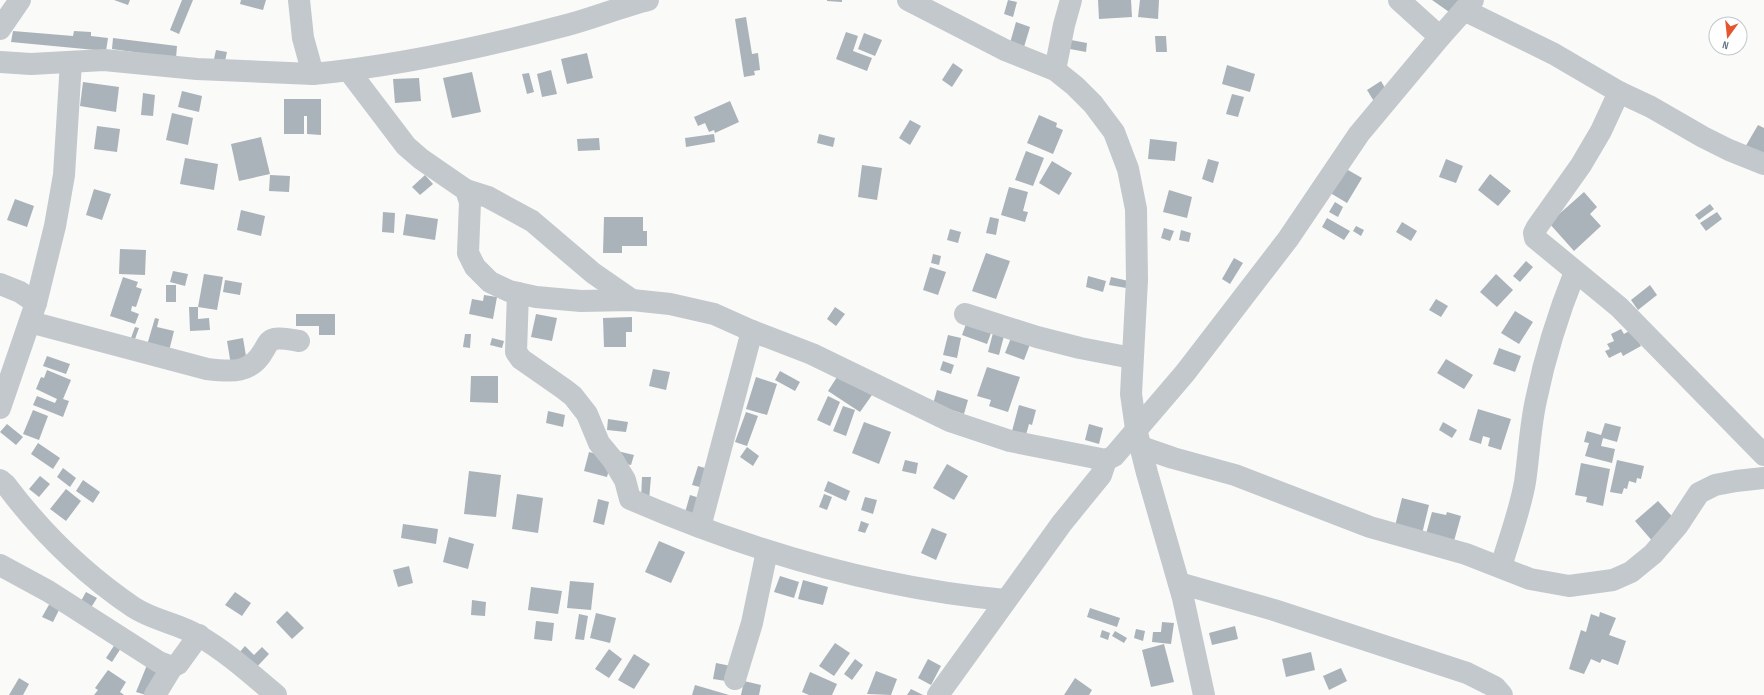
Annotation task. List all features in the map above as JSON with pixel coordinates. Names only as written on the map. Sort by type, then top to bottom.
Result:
[{"type":"street","points":[[0,29],[20,0]]},
{"type":"street","points":[[299,0],[303,38],[313,74]]},
{"type":"street","points":[[908,0],[1005,50],[1055,70],[1075,86],[1093,104],[1114,132],[1128,169],[1136,209],[1137,280],[1131,394],[1147,473],[1179,583],[1204,695]]},
{"type":"street","points":[[1055,70],[1071,0]]},
{"type":"street","points":[[1399,0],[1440,37]]},
{"type":"street","points":[[0,62],[31,64],[104,60],[197,69],[313,74],[375,67],[517,38],[568,25],[638,1]]},
{"type":"street","points":[[466,190],[470,209],[468,253],[475,267],[490,282],[518,293],[536,296],[581,301],[632,300],[670,304],[714,314],[752,332],[783,342],[818,357],[950,421],[1010,441],[1106,460],[1139,438],[1148,418],[1185,373],[1288,239],[1359,134],[1468,5],[1619,92],[1651,107],[1729,150],[1764,164]]},
{"type":"street","points":[[0,408],[33,312],[55,226],[64,174],[71,62]]},
{"type":"street","points":[[349,70],[406,146],[421,160],[466,190],[488,197],[532,221],[593,273],[632,300]]},
{"type":"street","points":[[1619,92],[1601,131],[1581,165],[1534,233],[1535,238],[1575,272],[1619,306],[1764,455]]},
{"type":"street","points":[[1501,568],[1523,489],[1536,401],[1547,352],[1558,315],[1575,272]]},
{"type":"street","points":[[0,284],[20,292],[33,312],[193,365],[226,371],[242,370],[251,365],[262,354],[270,341],[274,338],[299,341]]},
{"type":"street","points":[[518,293],[516,352],[521,359],[568,392],[587,414],[599,443],[613,460],[625,480],[630,499],[768,550],[837,571],[958,596],[1006,600]]},
{"type":"street","points":[[965,314],[1037,337],[1080,348],[1132,358]]},
{"type":"street","points":[[700,526],[752,332]]},
{"type":"street","points":[[1139,438],[1173,458],[1234,474],[1370,527],[1466,554],[1530,579],[1569,586],[1613,580],[1630,572],[1653,554],[1678,525],[1699,493],[1715,485],[1736,480],[1764,478]]},
{"type":"street","points":[[938,695],[1062,523],[1101,475],[1106,460]]},
{"type":"street","points":[[0,480],[6,485],[56,545],[71,557],[87,574],[133,607],[150,617],[199,635],[227,655],[276,695]]},
{"type":"street","points":[[735,679],[752,623],[768,550]]},
{"type":"street","points":[[0,565],[48,591],[159,662],[172,667]]},
{"type":"street","points":[[1179,583],[1274,610],[1467,673],[1495,687],[1502,695]]},
{"type":"street","points":[[155,695],[172,667],[178,664],[199,635]]},
{"type":"building","points":[[114,0],[130,0],[128,5]]},
{"type":"building","points":[[182,0],[193,0],[179,34],[170,30]]},
{"type":"building","points":[[241,0],[266,0],[263,10],[240,4]]},
{"type":"building","points":[[842,0],[842,2],[827,1]]},
{"type":"building","points":[[1008,0],[1017,2],[1013,17],[1004,14]]},
{"type":"building","points":[[1098,0],[1131,0],[1132,17],[1099,19]]},
{"type":"building","points":[[1140,0],[1159,0],[1158,19],[1138,17]]},
{"type":"building","points":[[1432,0],[1463,0],[1452,14]]},
{"type":"building","points":[[746,17],[752,54],[758,53],[760,70],[754,71],[755,75],[744,77],[735,19]]},
{"type":"building","points":[[1016,22],[1030,27],[1024,47],[1010,43]]},
{"type":"building","points":[[13,31],[73,36],[74,31],[91,32],[91,36],[108,38],[106,51],[11,42]]},
{"type":"building","points":[[846,32],[858,36],[853,51],[872,58],[867,71],[836,59]]},
{"type":"building","points":[[864,33],[882,40],[875,56],[858,49]]},
{"type":"building","points":[[1155,36],[1166,36],[1167,52],[1156,52]]},
{"type":"building","points":[[113,38],[177,46],[176,58],[112,49]]},
{"type":"building","points":[[1071,40],[1087,43],[1086,52],[1070,49]]},
{"type":"building","points":[[216,50],[227,52],[225,61],[214,59]]},
{"type":"building","points":[[587,53],[593,78],[567,84],[561,59]]},
{"type":"building","points":[[953,63],[963,70],[952,87],[942,80]]},
{"type":"building","points":[[1227,65],[1255,74],[1250,92],[1222,84]]},
{"type":"building","points":[[551,70],[557,94],[542,97],[537,74]]},
{"type":"building","points":[[472,72],[481,112],[452,118],[443,78]]},
{"type":"building","points":[[529,73],[534,92],[527,94],[522,74]]},
{"type":"building","points":[[419,78],[421,101],[395,103],[393,79]]},
{"type":"building","points":[[1381,81],[1389,95],[1375,103],[1367,90]]},
{"type":"building","points":[[83,82],[119,87],[116,112],[80,106]]},
{"type":"building","points":[[182,91],[202,96],[199,112],[178,107]]},
{"type":"building","points":[[143,93],[155,95],[153,116],[141,115]]},
{"type":"building","points":[[1232,94],[1244,97],[1238,117],[1226,114]]},
{"type":"building","points":[[284,99],[321,99],[321,135],[307,134],[307,116],[304,116],[304,134],[284,134]]},
{"type":"building","points":[[730,101],[739,122],[715,133],[714,130],[709,132],[705,123],[698,126],[694,117]]},
{"type":"building","points":[[172,113],[193,118],[188,145],[166,140]]},
{"type":"building","points":[[1039,115],[1057,123],[1056,127],[1063,130],[1053,154],[1027,143]]},
{"type":"building","points":[[910,120],[921,126],[910,145],[899,138]]},
{"type":"building","points":[[1758,125],[1764,128],[1764,161],[1744,149]]},
{"type":"building","points":[[97,126],[120,129],[117,152],[94,149]]},
{"type":"building","points":[[714,134],[715,142],[686,147],[685,138]]},
{"type":"building","points":[[819,134],[835,138],[833,147],[817,143]]},
{"type":"building","points":[[261,137],[270,174],[239,181],[231,144]]},
{"type":"building","points":[[599,138],[600,150],[578,151],[577,139]]},
{"type":"building","points":[[1150,139],[1177,142],[1175,161],[1148,159]]},
{"type":"building","points":[[1026,151],[1044,158],[1033,186],[1015,180]]},
{"type":"building","points":[[185,158],[218,164],[214,190],[180,184]]},
{"type":"building","points":[[1208,159],[1219,162],[1213,183],[1202,179]]},
{"type":"building","points":[[1446,159],[1463,166],[1456,183],[1439,177]]},
{"type":"building","points":[[1052,161],[1072,173],[1059,195],[1039,183]]},
{"type":"building","points":[[862,165],[882,168],[877,200],[858,197]]},
{"type":"building","points":[[1341,166],[1362,178],[1347,203],[1327,191]]},
{"type":"building","points":[[1490,174],[1511,191],[1498,206],[1478,190]]},
{"type":"building","points":[[270,175],[290,176],[289,192],[269,191]]},
{"type":"building","points":[[425,175],[433,184],[420,195],[412,187]]},
{"type":"building","points":[[1009,187],[1028,192],[1023,211],[1028,212],[1025,222],[1001,215]]},
{"type":"building","points":[[94,189],[111,194],[102,220],[86,215]]},
{"type":"building","points":[[1169,190],[1192,197],[1187,218],[1163,212]]},
{"type":"building","points":[[1584,192],[1597,207],[1590,214],[1601,226],[1574,251],[1549,223]]},
{"type":"building","points":[[15,199],[34,206],[27,227],[7,220]]},
{"type":"building","points":[[1335,202],[1343,207],[1338,217],[1329,212]]},
{"type":"building","points":[[1710,204],[1714,209],[1699,220],[1695,215]]},
{"type":"building","points":[[241,210],[265,216],[261,236],[237,230]]},
{"type":"building","points":[[383,212],[395,213],[394,233],[382,232]]},
{"type":"building","points":[[1717,212],[1722,219],[1706,231],[1700,223]]},
{"type":"building","points":[[406,214],[438,219],[435,240],[403,235]]},
{"type":"building","points":[[604,217],[643,217],[643,231],[647,231],[647,246],[622,246],[622,253],[603,253]]},
{"type":"building","points":[[990,217],[999,219],[996,235],[986,233]]},
{"type":"building","points":[[1327,218],[1350,231],[1344,240],[1322,227]]},
{"type":"building","points":[[1402,222],[1417,231],[1411,241],[1396,232]]},
{"type":"building","points":[[1356,226],[1364,230],[1361,236],[1353,231]]},
{"type":"building","points":[[1164,228],[1174,231],[1170,241],[1161,238]]},
{"type":"building","points":[[950,229],[961,232],[958,243],[947,240]]},
{"type":"building","points":[[1181,230],[1191,233],[1189,242],[1179,240]]},
{"type":"building","points":[[120,249],[146,250],[145,275],[119,274]]},
{"type":"building","points":[[986,253],[1010,261],[996,299],[972,291]]},
{"type":"building","points":[[933,254],[941,256],[939,265],[931,263]]},
{"type":"building","points":[[1234,258],[1243,263],[1230,284],[1222,279]]},
{"type":"building","points":[[1526,261],[1533,267],[1520,282],[1513,276]]},
{"type":"building","points":[[930,267],[946,272],[938,295],[923,290]]},
{"type":"building","points":[[173,271],[188,274],[185,286],[170,282]]},
{"type":"building","points":[[204,274],[223,277],[217,310],[198,307]]},
{"type":"building","points":[[1496,274],[1513,290],[1497,307],[1480,292]]},
{"type":"building","points":[[1088,276],[1106,281],[1103,292],[1086,287]]},
{"type":"building","points":[[123,277],[138,282],[136,287],[142,289],[136,307],[132,306],[131,311],[139,314],[135,324],[110,316]]},
{"type":"building","points":[[1111,277],[1133,282],[1132,289],[1109,285]]},
{"type":"building","points":[[225,280],[242,283],[240,295],[223,292]]},
{"type":"building","points":[[166,285],[176,285],[176,302],[166,302]]},
{"type":"building","points":[[1650,285],[1657,295],[1638,310],[1631,300]]},
{"type":"building","points":[[484,295],[497,297],[493,319],[469,314],[472,299],[483,301]]},
{"type":"building","points":[[1436,299],[1448,306],[1441,317],[1429,310]]},
{"type":"building","points":[[189,307],[198,307],[198,319],[209,318],[210,330],[190,331]]},
{"type":"building","points":[[835,307],[845,314],[836,326],[827,319]]},
{"type":"building","points":[[1515,311],[1533,322],[1519,344],[1501,333]]},
{"type":"building","points":[[296,314],[335,314],[335,335],[319,335],[319,326],[296,326]]},
{"type":"building","points":[[536,314],[557,318],[552,341],[531,337]]},
{"type":"building","points":[[632,317],[632,332],[626,332],[626,347],[604,347],[603,318]]},
{"type":"building","points":[[155,318],[159,319],[157,327],[174,331],[169,351],[147,345]]},
{"type":"building","points":[[966,324],[991,333],[987,344],[962,335]]},
{"type":"building","points":[[135,327],[139,328],[135,339],[131,338]]},
{"type":"building","points":[[1636,327],[1636,336],[1641,346],[1623,356],[1621,352],[1609,358],[1605,351],[1610,349],[1607,344],[1614,341],[1611,334],[1621,329],[1624,334]]},
{"type":"building","points":[[994,329],[1005,332],[999,355],[988,352]]},
{"type":"building","points":[[1013,333],[1032,339],[1024,360],[1005,353]]},
{"type":"building","points":[[465,334],[471,334],[470,348],[463,347]]},
{"type":"building","points":[[948,335],[961,338],[957,358],[943,355]]},
{"type":"building","points":[[243,338],[249,374],[233,377],[227,341]]},
{"type":"building","points":[[492,338],[504,341],[502,348],[490,345]]},
{"type":"building","points":[[1499,348],[1521,356],[1515,372],[1493,364]]},
{"type":"building","points":[[47,356],[70,364],[66,374],[43,366]]},
{"type":"building","points":[[1446,359],[1473,375],[1464,389],[1437,373]]},
{"type":"building","points":[[943,361],[954,365],[951,374],[940,370]]},
{"type":"building","points":[[987,367],[1020,377],[1008,412],[989,406],[991,400],[977,396]]},
{"type":"building","points":[[653,369],[670,372],[666,390],[649,386]]},
{"type":"building","points":[[47,370],[71,380],[63,399],[69,401],[63,417],[33,405],[37,396],[55,403],[57,399],[36,389],[41,377],[44,378]]},
{"type":"building","points":[[780,371],[800,382],[795,391],[775,380]]},
{"type":"building","points":[[839,374],[872,395],[860,412],[828,391]]},
{"type":"building","points":[[471,376],[498,376],[498,403],[470,402]]},
{"type":"building","points":[[756,377],[777,384],[767,415],[746,409]]},
{"type":"building","points":[[937,390],[968,400],[964,414],[933,404]]},
{"type":"building","points":[[828,396],[840,402],[830,426],[817,420]]},
{"type":"building","points":[[1019,405],[1036,410],[1032,425],[1029,424],[1026,435],[1012,431]]},
{"type":"building","points":[[843,406],[855,410],[846,436],[833,431]]},
{"type":"building","points":[[1478,409],[1511,419],[1501,450],[1488,446],[1490,438],[1483,436],[1481,444],[1469,440]]},
{"type":"building","points":[[33,410],[48,416],[39,440],[23,434]]},
{"type":"building","points":[[548,411],[565,415],[563,427],[546,423]]},
{"type":"building","points":[[746,412],[758,416],[747,446],[735,442]]},
{"type":"building","points":[[608,419],[628,422],[626,432],[607,430]]},
{"type":"building","points":[[864,422],[891,432],[879,464],[852,453]]},
{"type":"building","points":[[1443,422],[1457,430],[1452,438],[1439,430]]},
{"type":"building","points":[[1605,423],[1621,427],[1617,442],[1603,438],[1601,446],[1615,449],[1612,463],[1585,456],[1589,443],[1584,442],[1587,431],[1601,435]]},
{"type":"building","points":[[7,424],[23,437],[16,445],[0,432]]},
{"type":"building","points":[[1089,424],[1103,428],[1099,444],[1085,440]]},
{"type":"building","points":[[38,443],[60,458],[53,469],[31,454]]},
{"type":"building","points":[[747,447],[759,456],[753,466],[740,457]]},
{"type":"building","points":[[617,451],[634,455],[631,465],[615,462]]},
{"type":"building","points":[[589,452],[612,458],[607,477],[584,471]]},
{"type":"building","points":[[905,460],[918,463],[916,474],[902,471]]},
{"type":"building","points":[[1617,460],[1644,466],[1641,479],[1637,478],[1636,483],[1629,481],[1627,489],[1624,488],[1622,494],[1610,492]]},
{"type":"building","points":[[1581,463],[1610,469],[1603,506],[1586,502],[1587,497],[1575,495]]},
{"type":"building","points":[[947,464],[968,476],[954,500],[933,488]]},
{"type":"building","points":[[698,466],[716,471],[711,490],[692,485]]},
{"type":"building","points":[[63,468],[76,478],[70,487],[57,477]]},
{"type":"building","points":[[469,471],[501,475],[496,517],[464,514]]},
{"type":"building","points":[[40,476],[50,484],[39,497],[29,489]]},
{"type":"building","points":[[642,477],[651,477],[649,500],[641,500]]},
{"type":"building","points":[[83,480],[100,492],[93,503],[76,491]]},
{"type":"building","points":[[828,481],[850,491],[846,501],[824,491]]},
{"type":"building","points":[[66,489],[81,501],[66,521],[50,509]]},
{"type":"building","points":[[517,494],[543,498],[538,533],[512,529]]},
{"type":"building","points":[[824,494],[832,497],[827,510],[819,507]]},
{"type":"building","points":[[690,495],[706,500],[699,521],[684,516]]},
{"type":"building","points":[[865,497],[877,500],[873,514],[861,510]]},
{"type":"building","points":[[1402,498],[1429,505],[1421,538],[1394,530]]},
{"type":"building","points":[[598,499],[609,502],[604,525],[593,522]]},
{"type":"building","points":[[1658,501],[1678,523],[1654,543],[1635,521]]},
{"type":"building","points":[[1432,512],[1446,515],[1447,512],[1461,516],[1454,541],[1426,534]]},
{"type":"building","points":[[861,521],[869,524],[865,533],[858,531]]},
{"type":"building","points":[[403,524],[438,529],[436,544],[401,538]]},
{"type":"building","points":[[932,528],[947,534],[936,560],[921,553]]},
{"type":"building","points":[[449,537],[474,544],[468,569],[443,562]]},
{"type":"building","points":[[659,541],[685,552],[671,583],[645,572]]},
{"type":"building","points":[[409,566],[413,583],[398,587],[393,570]]},
{"type":"building","points":[[780,576],[799,582],[794,598],[774,592]]},
{"type":"building","points":[[803,580],[828,587],[823,605],[798,599]]},
{"type":"building","points":[[570,581],[594,583],[591,610],[567,608]]},
{"type":"building","points":[[531,587],[562,591],[558,614],[528,610]]},
{"type":"building","points":[[86,592],[97,598],[87,614],[77,608]]},
{"type":"building","points":[[235,592],[251,603],[242,616],[225,605]]},
{"type":"building","points":[[472,600],[486,602],[485,616],[471,615]]},
{"type":"building","points":[[50,603],[60,608],[53,622],[42,617]]},
{"type":"building","points":[[1090,608],[1120,618],[1117,627],[1087,617]]},
{"type":"building","points":[[287,611],[304,628],[292,639],[276,622]]},
{"type":"building","points":[[1600,612],[1616,618],[1609,635],[1626,641],[1618,665],[1602,659],[1600,663],[1591,659],[1584,674],[1569,669],[1581,630],[1586,632],[1591,614],[1599,617]]},
{"type":"building","points":[[596,613],[616,618],[610,643],[590,638]]},
{"type":"building","points":[[579,614],[588,616],[584,640],[575,639]]},
{"type":"building","points":[[536,621],[554,623],[552,641],[534,639]]},
{"type":"building","points":[[1162,622],[1174,623],[1171,644],[1152,642],[1153,632],[1161,632]]},
{"type":"building","points":[[1235,626],[1238,639],[1212,645],[1209,633]]},
{"type":"building","points":[[1136,629],[1145,631],[1143,641],[1134,638]]},
{"type":"building","points":[[1102,630],[1110,633],[1108,640],[1100,637]]},
{"type":"building","points":[[1115,631],[1127,638],[1124,643],[1112,636]]},
{"type":"building","points":[[117,641],[123,645],[112,662],[106,658]]},
{"type":"building","points":[[835,643],[850,653],[834,676],[819,666]]},
{"type":"building","points":[[1164,644],[1174,682],[1151,687],[1142,650]]},
{"type":"building","points":[[245,646],[254,655],[262,647],[269,654],[254,670],[238,654]]},
{"type":"building","points":[[609,649],[622,659],[609,678],[595,669]]},
{"type":"building","points":[[1311,652],[1315,670],[1286,677],[1282,659]]},
{"type":"building","points":[[634,654],[650,664],[634,689],[618,680]]},
{"type":"building","points":[[855,659],[863,665],[852,680],[844,674]]},
{"type":"building","points":[[928,659],[941,666],[931,685],[918,678]]},
{"type":"building","points":[[149,660],[162,666],[146,695],[136,692]]},
{"type":"building","points":[[716,663],[741,668],[739,683],[713,679]]},
{"type":"building","points":[[1341,668],[1347,681],[1329,690],[1323,676]]},
{"type":"building","points":[[108,670],[126,682],[120,692],[124,695],[94,695],[98,690],[95,688]]},
{"type":"building","points":[[876,671],[897,679],[891,695],[867,694]]},
{"type":"building","points":[[810,672],[837,684],[832,695],[809,695],[802,692]]},
{"type":"building","points":[[19,678],[29,684],[23,695],[9,695]]},
{"type":"building","points":[[1075,678],[1092,690],[1089,695],[1064,695]]},
{"type":"building","points":[[744,681],[761,685],[759,695],[741,695]]},
{"type":"building","points":[[695,685],[729,695],[692,695]]},
{"type":"building","points":[[911,689],[923,695],[907,695]]}]
